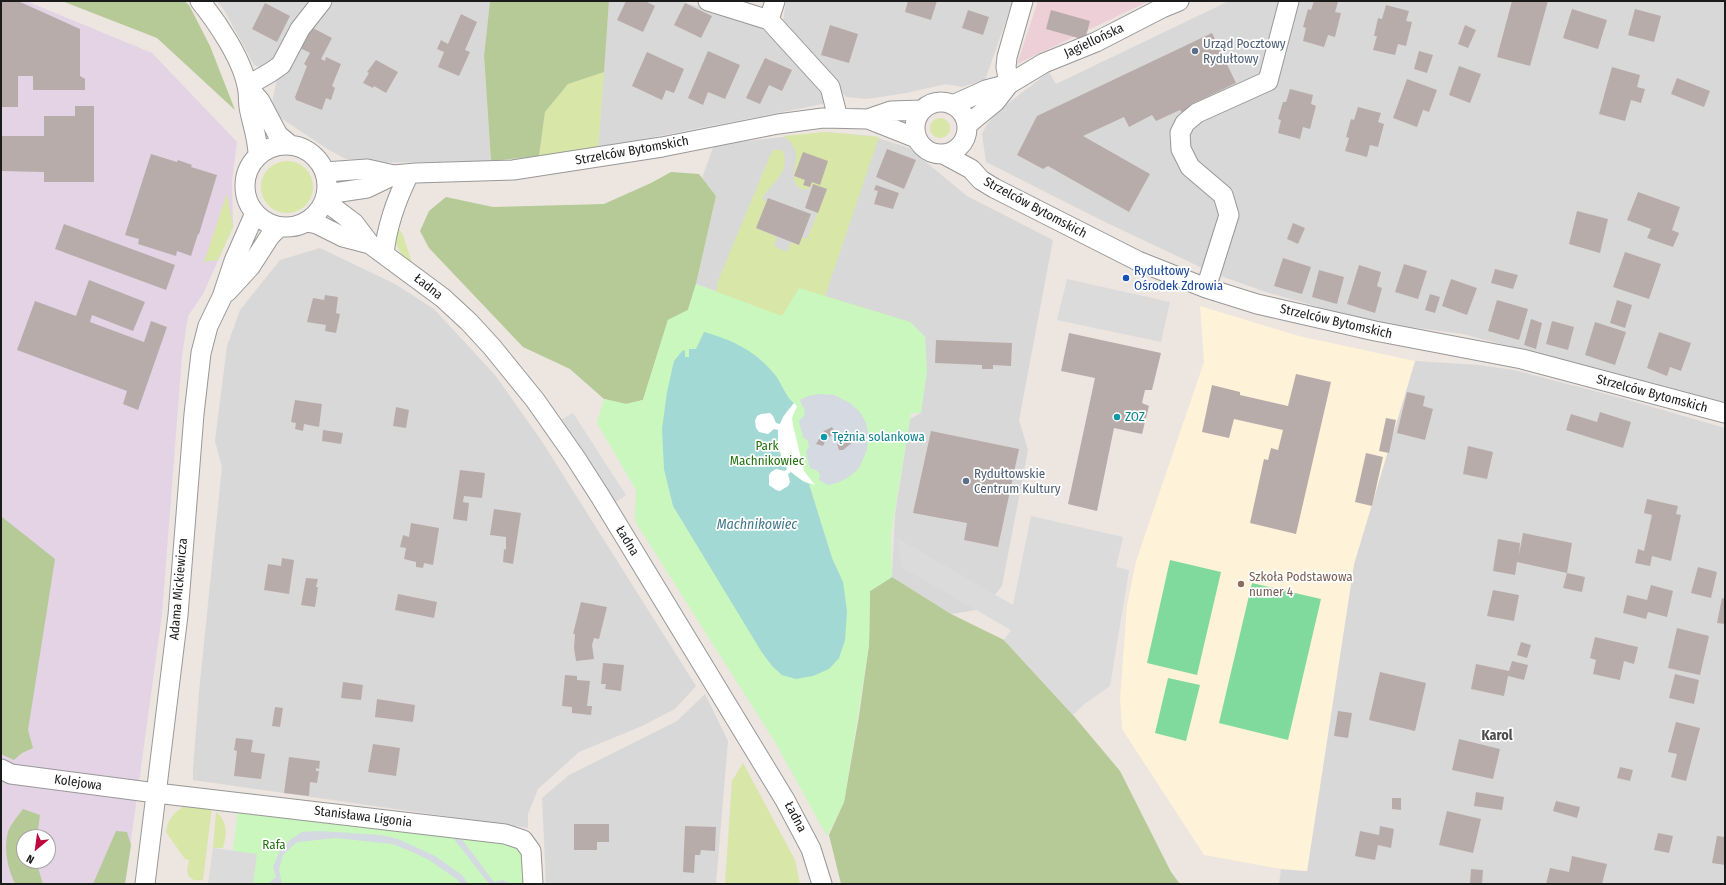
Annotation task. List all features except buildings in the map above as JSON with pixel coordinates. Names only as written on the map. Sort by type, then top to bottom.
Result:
[{"type":"street","points":[[200,1],[224,33],[247,86],[249,107],[256,133],[258,155]]},
{"type":"street","points":[[247,86],[281,65],[300,29],[322,1]]},
{"type":"street","points":[[708,1],[769,20],[830,87],[838,118]]},
{"type":"street","points":[[769,20],[775,1]]},
{"type":"street","points":[[922,110],[915,124],[914,131],[916,138],[924,149],[938,155],[945,155],[953,152],[966,134],[1009,84],[1006,67],[1007,57],[1023,1]]},
{"type":"street","name":"Jagiellońska","points":[[1009,84],[1044,63],[1096,42],[1162,8],[1179,1]]},
{"type":"street","points":[[1206,288],[1229,215],[1223,195],[1190,167],[1181,149],[1180,134],[1185,123],[1197,113],[1268,81],[1289,1]]},
{"type":"street","points":[[953,105],[986,90],[1009,84]]},
{"type":"street","points":[[247,86],[260,101],[278,135],[289,144],[309,151],[317,157],[325,172],[328,186],[326,198],[316,215],[307,222],[298,226],[279,227],[262,220],[255,213],[246,195],[244,186],[248,170],[258,155],[267,149],[278,145],[289,144]]},
{"type":"street","points":[[868,119],[891,111],[922,110],[933,103],[947,102],[963,114],[971,169]]},
{"type":"street","name":"Strzelców Bytomskich","points":[[325,172],[367,170],[402,175],[512,170],[662,147],[778,124],[823,118],[868,119]]},
{"type":"street","points":[[868,119],[916,138]]},
{"type":"street","name":"Strzelców Bytomskich","points":[[945,155],[971,169],[981,180],[994,188],[1076,231],[1138,261],[1206,288],[1257,304],[1329,321],[1522,359],[1725,413]]},
{"type":"street","points":[[377,249],[386,234],[402,175]]},
{"type":"street","name":"Strzelców Bytomskich","points":[[326,198],[367,188],[402,175]]},
{"type":"street","name":"Ładna","points":[[326,198],[354,223],[377,249],[442,298],[469,322],[516,375],[540,406],[596,490],[786,800],[811,849],[822,884]]},
{"type":"street","name":"Adama Mickiewicza","points":[[145,884],[178,615],[194,414],[201,353],[208,326],[222,297],[234,261],[255,213]]},
{"type":"street","name":"Ładna","points":[[307,222],[317,224],[343,237],[377,249]]},
{"type":"street","name":"Adama Mickiewicza","points":[[222,297],[250,267],[270,236],[279,227]]},
{"type":"street","name":"Kolejowa","points":[[1,769],[11,774],[156,793]]},
{"type":"street","name":"Stanisława Ligonia","points":[[156,793],[505,834],[523,840],[530,851],[533,884]]},
{"type":"shaded area","points":[[1,1],[26,1],[152,53],[237,142],[232,181],[233,227],[203,294],[188,316],[182,356],[162,614],[125,884],[1,884]]},
{"type":"shaded area","points":[[217,1],[318,1],[272,63],[264,68],[254,65],[224,10]]},
{"type":"shaded area","points":[[330,1],[490,1],[484,56],[491,161],[362,163],[362,159],[346,159],[329,150],[281,118],[272,104],[278,73]]},
{"type":"shaded area","points":[[609,1],[679,1],[755,22],[796,61],[823,96],[823,104],[598,148]]},
{"type":"shaded area","points":[[786,1],[1013,1],[985,80],[962,87],[946,84],[906,93],[867,99],[846,97],[792,37],[783,22]]},
{"type":"shaded area","points":[[1038,1],[1149,1],[1017,64]]},
{"type":"shaded area","points":[[1229,1],[1725,1],[1725,403],[1463,334],[1372,322],[1266,292],[1215,274],[1103,221],[986,162],[982,134],[987,124],[998,111],[1049,72],[1056,84]]},
{"type":"shaded area","points":[[825,132],[872,136],[909,148],[967,196],[1053,240],[1019,420],[1028,450],[1002,586],[983,609],[951,614],[892,577],[895,514],[910,419],[921,413],[925,337],[910,322],[782,316],[696,284],[716,196],[702,178],[714,145]]},
{"type":"shaded area","points":[[320,248],[395,284],[434,309],[495,375],[541,440],[696,686],[675,709],[642,726],[579,752],[538,789],[528,814],[528,828],[193,780],[199,692],[222,467],[215,441],[227,346],[240,310],[280,260]]},
{"type":"shaded area","points":[[1067,279],[1170,302],[1161,342],[1057,320]]},
{"type":"shaded area","name":"Szkoła Podstawowa numer 4","points":[[1200,306],[1299,336],[1415,361],[1354,564],[1307,871],[1281,869],[1204,855],[1122,729],[1120,699],[1127,605],[1136,561],[1204,362]]},
{"type":"shaded area","points":[[1415,361],[1479,365],[1514,370],[1625,399],[1725,428],[1725,884],[1279,884],[1281,869],[1307,871],[1354,564]]},
{"type":"shaded area","points":[[818,394],[834,395],[850,403],[860,412],[866,423],[868,433],[867,450],[859,468],[849,477],[837,483],[828,485],[819,480],[820,474],[816,470],[810,468],[806,452],[809,447],[808,441],[803,437],[799,421],[804,416],[805,410],[800,400],[808,396]]},
{"type":"shaded area","points":[[573,413],[626,495],[614,503],[560,420]]},
{"type":"shaded area","points":[[1031,516],[1123,537],[1116,567],[1129,570],[1110,686],[1083,705],[1073,715],[1004,640],[1011,630],[901,567],[897,538],[1013,605]]},
{"type":"shaded area","points":[[705,694],[728,741],[716,884],[546,884],[542,798],[569,775],[677,721]]},
{"type":"shaded area","points":[[319,831],[381,835],[398,839],[435,856],[462,875],[468,884],[460,884],[458,880],[429,860],[392,844],[336,838],[297,842],[283,855],[279,869],[282,884],[268,884],[276,877],[273,867],[280,850],[290,840],[302,832]]},
{"type":"shaded area","points":[[450,834],[458,834],[494,882],[502,880],[513,884],[489,884]]},
{"type":"shaded area","points":[[213,848],[257,854],[253,884],[208,884]]},
{"type":"green space","points":[[62,1],[184,1],[189,5],[210,46],[235,110],[157,38]]},
{"type":"green space","points":[[490,1],[609,1],[604,72],[568,84],[545,112],[539,156],[491,161],[484,56]]},
{"type":"green space","points":[[604,72],[598,148],[539,156],[545,112],[568,84]]},
{"type":"green space","points":[[940,118],[947,121],[950,128],[947,135],[940,138],[933,135],[930,128],[933,121]]},
{"type":"green space","points":[[825,132],[879,137],[825,296],[910,322],[711,320],[718,281],[772,151],[776,149],[783,151],[785,159],[784,166],[779,177],[762,199],[767,202],[756,228],[777,237],[774,246],[787,252],[791,242],[799,245],[802,237],[807,239],[827,189],[815,186],[803,190],[796,185],[794,175],[796,153],[793,146],[784,136]]},
{"type":"green space","points":[[282,161],[292,161],[306,168],[313,182],[313,192],[306,206],[292,213],[282,213],[272,209],[265,202],[261,192],[261,182],[265,172],[272,165]]},
{"type":"green space","points":[[671,172],[699,174],[716,196],[696,284],[688,310],[668,320],[643,400],[626,404],[604,399],[570,369],[523,347],[429,248],[420,231],[429,211],[446,197],[493,207],[604,204],[651,183]]},
{"type":"green space","points":[[227,193],[233,227],[218,260],[204,262]]},
{"type":"green space","points":[[396,224],[403,235],[412,263],[399,251],[395,237]]},
{"type":"green space","name":"Park Machnikowiec","points":[[696,284],[782,316],[799,288],[910,322],[925,337],[927,371],[921,413],[911,413],[891,534],[892,577],[870,591],[869,645],[844,802],[827,836],[775,742],[635,521],[636,490],[597,423],[604,399],[626,404],[643,400],[668,320],[688,310]]},
{"type":"green space","points":[[1,445],[2,517],[55,559],[28,730],[33,748],[22,753],[14,760],[1,754]]},
{"type":"green space","points":[[1170,560],[1221,572],[1197,675],[1147,663]]},
{"type":"green space","points":[[892,577],[951,614],[1004,640],[1073,715],[1120,771],[1171,872],[1180,884],[841,884],[829,835],[844,802],[859,716],[869,645],[870,591]]},
{"type":"green space","points":[[1252,583],[1321,599],[1288,740],[1219,723]]},
{"type":"green space","points":[[1168,678],[1200,685],[1186,741],[1155,733]]},
{"type":"green space","points":[[743,763],[795,860],[800,884],[725,884],[732,781]]},
{"type":"green space","name":"Rafa","points":[[239,802],[523,840],[533,884],[229,884]]},
{"type":"green space","points":[[184,806],[212,806],[203,880],[194,880],[189,877],[187,871],[189,860],[185,859],[166,832],[172,817]]},
{"type":"green space","points":[[23,809],[40,815],[38,829],[16,829],[16,869],[39,869],[43,884],[15,884],[8,865],[6,852],[8,832],[12,823]]},
{"type":"green space","points":[[216,812],[223,820],[226,828],[223,848],[213,848]]},
{"type":"green space","points":[[116,831],[127,832],[131,845],[125,884],[93,884]]},
{"type":"water","name":"Machnikowiec","points":[[704,332],[725,339],[752,353],[776,376],[787,395],[794,403],[786,412],[779,428],[778,438],[781,457],[792,473],[809,484],[832,558],[843,582],[847,611],[845,640],[839,658],[829,669],[813,676],[796,679],[782,675],[772,666],[761,651],[673,506],[664,469],[662,429],[667,392],[674,361],[683,350],[685,351],[685,357],[689,357],[689,349],[696,349]]},
{"type":"pier","points":[[794,403],[797,406],[792,418],[793,425],[804,471],[815,485],[803,481],[791,472],[788,474],[790,482],[788,486],[780,491],[769,485],[769,475],[771,472],[776,469],[785,471],[787,469],[778,445],[778,430],[774,429],[768,434],[759,432],[756,428],[755,421],[757,416],[770,413],[776,423],[780,424],[783,417]]},
{"type":"place","name":"Urząd Pocztowy Rydułtowy","points":[[1195,51]]},
{"type":"place","name":"Rydułtowy Ośrodek Zdrowia","points":[[1126,278]]},
{"type":"place","name":"ZOZ","points":[[1117,417]]},
{"type":"place","name":"Tężnia solankowa","points":[[824,437]]},
{"type":"place","name":"Rydułtowskie Centrum Kultury","points":[[966,481]]},
{"type":"place","name":"Szkoła Podstawowa numer 4","points":[[1241,584]]},
{"type":"district","name":"Karol","points":[[1497,736]]}]
